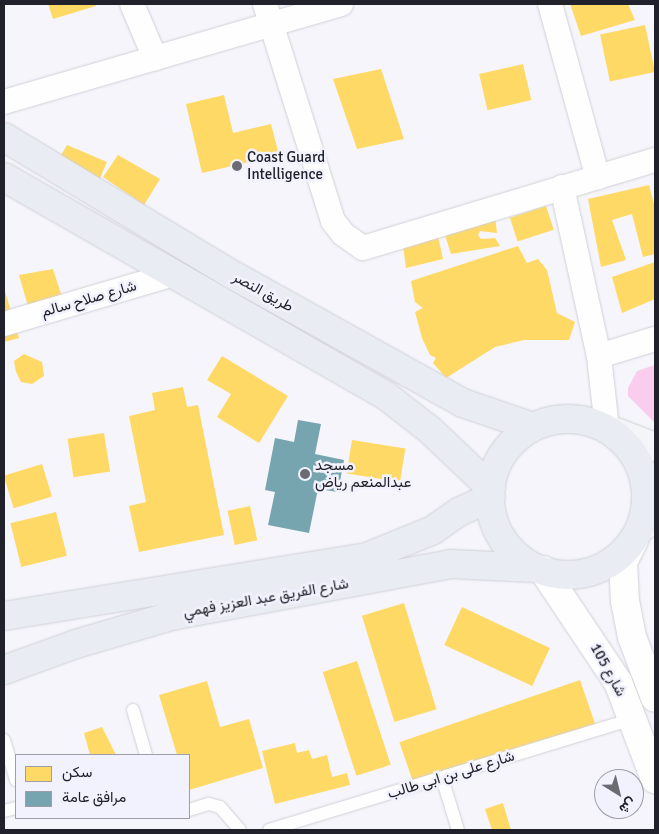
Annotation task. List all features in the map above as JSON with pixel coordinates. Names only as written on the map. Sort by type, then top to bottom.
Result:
[{"type":"main road","name":"طريق النصر","points":[[4,136],[233,275],[463,403],[533,427]]},
{"type":"main road","name":"طريق النصر","points":[[4,178],[385,395],[410,413],[491,492]]},
{"type":"main road","points":[[612,430],[642,472],[646,500],[643,529],[615,560],[590,572],[562,575],[539,569],[515,554],[500,535],[492,512],[491,492],[502,456],[516,440],[533,427],[559,420],[585,421],[612,430],[655,447]]},
{"type":"main road","name":"شارع الفريق عبد العزيز فهمي","points":[[9,612],[367,557],[433,530],[491,492]]},
{"type":"main road","name":"شارع الفريق عبد العزيز فهمي","points":[[4,670],[76,644],[171,616],[452,564],[539,569]]},
{"type":"street","points":[[132,4],[155,58]]},
{"type":"street","points":[[4,102],[155,58],[268,13],[341,4]]},
{"type":"street","points":[[550,4],[598,178]]},
{"type":"street","points":[[268,13],[333,221],[354,244],[363,248],[655,160]]},
{"type":"street","points":[[562,187],[599,356],[612,430]]},
{"type":"street","name":"شارع صلاح سالم","points":[[4,324],[174,274]]},
{"type":"street","points":[[599,356],[655,339]]},
{"type":"street","name":"شارع 105","points":[[643,529],[623,563],[625,601],[632,637],[655,698]]},
{"type":"street","name":"شارع 105","points":[[539,569],[603,655],[618,682],[655,779]]},
{"type":"lane","points":[[133,710],[146,754]]},
{"type":"lane","name":"شارع على بن ابى طالب","points":[[269,830],[632,719]]},
{"type":"lane","points":[[4,740],[15,777]]},
{"type":"lane","points":[[442,778],[458,830]]},
{"type":"lane","points":[[190,810],[209,804],[220,807],[240,830]]},
{"type":"shaded area","points":[[655,365],[655,423],[628,396],[628,388],[637,371]]},
{"type":"building: سكن","points":[[48,4],[95,4],[96,6],[53,19]]},
{"type":"building: سكن","points":[[570,4],[628,4],[635,20],[581,36]]},
{"type":"building: سكن","points":[[645,25],[655,72],[610,82],[600,35]]},
{"type":"building: سكن","points":[[523,64],[531,100],[487,110],[479,74]]},
{"type":"building: سكن","points":[[381,69],[404,139],[357,149],[333,79]]},
{"type":"building: سكن","points":[[224,95],[233,133],[271,124],[279,155],[202,173],[186,104]]},
{"type":"building: سكن","points":[[67,145],[107,162],[97,185],[56,164]]},
{"type":"building: سكن","points":[[118,155],[160,179],[144,205],[103,177]]},
{"type":"building: سكن","points":[[649,185],[655,208],[655,254],[643,257],[632,214],[612,220],[626,260],[601,267],[588,199]]},
{"type":"building: سكن","points":[[546,206],[554,230],[518,242],[510,218]]},
{"type":"building: سكن","points":[[495,216],[497,233],[480,231],[478,235],[481,239],[495,238],[500,246],[451,254],[444,232]]},
{"type":"building: سكن","points":[[437,232],[443,259],[406,268],[403,245]]},
{"type":"building: سكن","points":[[518,246],[527,263],[538,259],[547,270],[557,313],[575,322],[569,340],[524,340],[495,347],[446,378],[433,363],[436,358],[430,355],[422,338],[415,312],[423,308],[415,302],[411,281]]},
{"type":"building: سكن","points":[[655,262],[655,299],[622,313],[612,277]]},
{"type":"building: سكن","points":[[53,269],[67,313],[32,320],[19,275]]},
{"type":"building: سكن","points":[[4,288],[19,338],[4,342]]},
{"type":"building: سكن","points":[[24,354],[42,362],[44,376],[32,384],[21,382],[16,372],[14,361]]},
{"type":"building: سكن","points":[[222,356],[288,396],[259,443],[217,417],[231,394],[207,380]]},
{"type":"building: سكن","points":[[183,387],[187,407],[198,405],[224,535],[139,552],[129,506],[146,502],[129,416],[155,410],[152,393]]},
{"type":"building: سكن","points":[[104,433],[110,472],[74,477],[67,439]]},
{"type":"building: سكن","points":[[352,440],[405,448],[400,482],[347,474]]},
{"type":"building: سكن","points":[[42,464],[52,497],[14,508],[4,476]]},
{"type":"building: سكن","points":[[250,506],[257,540],[235,545],[228,511]]},
{"type":"building: سكن","points":[[56,512],[67,556],[21,567],[10,523]]},
{"type":"building: سكن","points":[[404,603],[436,709],[394,722],[362,616]]},
{"type":"building: سكن","points":[[462,607],[550,648],[532,686],[444,645]]},
{"type":"building: سكن","points":[[357,661],[391,765],[356,776],[323,672]]},
{"type":"building: سكن","points":[[580,680],[596,726],[415,789],[399,742]]},
{"type":"building: سكن","points":[[207,681],[220,727],[249,719],[263,768],[190,790],[190,754],[177,754],[159,695]]},
{"type":"building: سكن","points":[[102,727],[116,754],[90,754],[84,733]]},
{"type":"building: سكن","points":[[295,743],[297,753],[309,750],[312,759],[327,755],[332,777],[347,773],[350,785],[275,804],[262,751]]},
{"type":"building: سكن","points":[[503,803],[511,830],[492,830],[485,809]]},
{"type":"building: مرافق عامة","name":"مسجد عبدالمنعم رياض","points":[[298,420],[321,424],[315,454],[344,460],[338,492],[318,489],[309,533],[268,525],[275,492],[265,490],[275,438],[294,442]]},
{"type":"place","name":"Coast Guard Intelligence","points":[[237,166]]},
{"type":"place","name":"مسجد عبدالمنعم رياض","points":[[305,474]]}]
